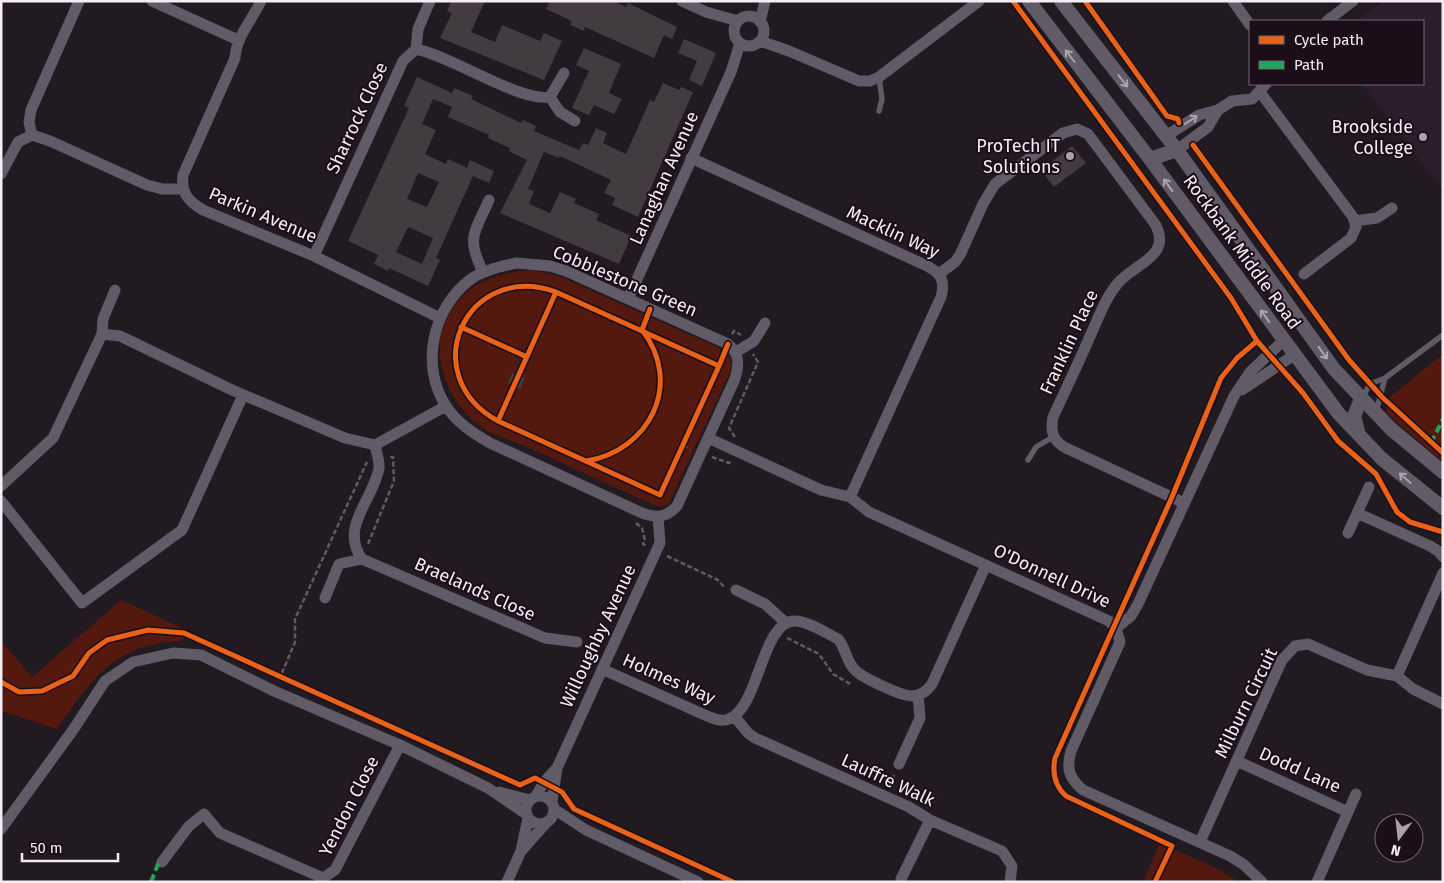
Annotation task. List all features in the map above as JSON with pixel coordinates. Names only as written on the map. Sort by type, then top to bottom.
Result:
[{"type":"street","points":[[32,135],[29,122],[31,110],[80,1]]},
{"type":"street","points":[[152,1],[238,40]]},
{"type":"street","points":[[1,174],[18,142],[32,135],[50,141],[147,185],[162,189],[183,189],[183,175],[235,58],[238,40],[252,21],[261,1]]},
{"type":"street","points":[[430,1],[418,29],[416,49],[434,53],[531,97],[550,97]]},
{"type":"street","points":[[682,1],[706,12],[734,32],[754,37],[859,81],[870,81],[879,77],[979,1]]},
{"type":"street","points":[[734,32],[742,19],[758,1]]},
{"type":"street","name":"Lanaghan Avenue","points":[[628,299],[731,72],[754,37],[765,1]]},
{"type":"street","name":"Rockbank Middle Road","points":[[1029,1],[1150,159],[1339,414],[1382,459],[1443,508]]},
{"type":"street","name":"Rockbank Middle Road","points":[[1061,1],[1177,150],[1334,369],[1361,400],[1443,472]]},
{"type":"street","points":[[1232,1],[1249,25]]},
{"type":"street","points":[[1328,20],[1353,1]]},
{"type":"street","points":[[706,12],[742,19],[754,37]]},
{"type":"street","name":"Sharrock Close","points":[[314,256],[403,60],[416,49]]},
{"type":"street","points":[[550,97],[564,73]]},
{"type":"street","points":[[1150,159],[1166,136],[1199,115],[1218,110],[1232,101],[1252,99],[1263,88],[1353,217],[1356,227],[1352,238],[1304,274]]},
{"type":"street","points":[[550,97],[560,112],[576,121]]},
{"type":"street","points":[[1150,159],[1177,150],[1208,127],[1218,110]]},
{"type":"street","name":"Franklin Place","points":[[939,274],[955,262],[960,255],[989,192],[995,184],[1054,139],[1071,130],[1083,131],[1094,140],[1155,224],[1161,236],[1160,244],[1152,256],[1118,282],[1106,302],[1054,417],[1051,431],[1053,437]]},
{"type":"street","name":"Macklin Way","points":[[691,158],[925,265],[939,274],[943,281],[941,297],[850,497]]},
{"type":"street","name":"Parkin Avenue","points":[[183,189],[190,202],[203,210],[314,256],[440,318]]},
{"type":"street","points":[[483,272],[474,253],[472,241],[489,200]]},
{"type":"street","points":[[1354,221],[1377,218],[1392,208]]},
{"type":"street","name":"Cobblestone Green","points":[[658,517],[642,512],[490,443],[470,432],[446,406],[436,382],[433,368],[434,336],[440,318],[460,290],[470,280],[483,272],[517,263],[550,266],[728,344],[736,352]]},
{"type":"street","points":[[1,486],[53,438],[102,334],[103,319],[115,290]]},
{"type":"street","points":[[658,517],[665,516],[677,506],[737,372],[738,360],[736,352],[754,341],[764,323]]},
{"type":"street","points":[[1116,628],[1134,612],[1234,396],[1250,372],[1283,340],[1307,332]]},
{"type":"street","points":[[1234,396],[1294,355],[1307,332]]},
{"type":"street","points":[[102,334],[120,336],[243,395],[344,438],[375,445],[446,406]]},
{"type":"street","points":[[1,501],[82,603],[182,530],[243,395]]},
{"type":"street","points":[[1359,435],[1354,416],[1361,400]]},
{"type":"street","points":[[1053,437],[1066,448],[1184,503]]},
{"type":"street","name":"O'Donnell Drive","points":[[708,438],[821,490],[850,497],[869,512],[1109,621],[1116,628],[1120,642],[1071,752],[1069,773],[1083,790],[1200,842],[1243,864],[1262,882]]},
{"type":"street","points":[[325,598],[339,564],[363,556],[354,547],[355,527],[380,467],[375,445]]},
{"type":"street","points":[[1348,532],[1369,487]]},
{"type":"street","points":[[1357,513],[1430,546],[1443,557]]},
{"type":"street","name":"Willoughby Avenue","points":[[553,805],[557,768],[660,543],[658,517]]},
{"type":"street","name":"Braelands Close","points":[[363,556],[545,638],[577,642]]},
{"type":"street","points":[[736,590],[765,604],[786,623],[801,622],[831,635],[842,643],[850,664],[862,675],[904,694],[918,695],[932,684],[986,565]]},
{"type":"street","points":[[1397,676],[1443,574]]},
{"type":"street","name":"Holmes Way","points":[[602,669],[707,716],[723,721],[734,716],[743,705],[776,633],[786,623]]},
{"type":"street","name":"Milburn Circuit","points":[[1200,842],[1282,660],[1295,646],[1308,644],[1367,670],[1397,676],[1413,689],[1443,704]]},
{"type":"street","points":[[1,829],[106,681],[133,662],[173,653],[201,655],[274,691],[400,745],[488,788],[538,824],[548,822],[586,830]]},
{"type":"street","points":[[899,764],[920,718],[921,709],[918,695]]},
{"type":"street","name":"Lauffre Walk","points":[[734,716],[748,733],[755,738],[909,807],[930,820],[1002,851],[1012,866],[1010,882]]},
{"type":"street","name":"Yendon Close","points":[[162,862],[189,826],[204,814],[220,833],[324,880],[335,870],[400,745]]},
{"type":"street","name":"Dodd Lane","points":[[1237,761],[1348,812]]},
{"type":"street","name":"Willoughby Avenue","points":[[533,798],[557,768]]},
{"type":"street","points":[[488,788],[533,798],[544,796],[586,830],[698,882]]},
{"type":"street","points":[[1316,882],[1356,794]]},
{"type":"street","points":[[507,882],[521,851],[527,816],[526,807],[533,798]]},
{"type":"street","points":[[521,851],[548,822],[553,805]]},
{"type":"street","points":[[902,879],[930,820]]},
{"type":"lane","points":[[879,77],[882,98],[879,111]]},
{"type":"lane","points":[[1361,400],[1370,384],[1385,378],[1443,335]]},
{"type":"lane","points":[[1376,414],[1385,378]]},
{"type":"lane","points":[[1028,460],[1036,447],[1053,437]]},
{"type":"path","points":[[679,454],[686,438]]},
{"type":"path","points":[[274,691],[295,642],[294,619],[367,462],[393,457],[394,480],[363,556]]},
{"type":"path","points":[[273,673],[290,680]]},
{"type":"path","points":[[884,796],[899,764]]},
{"type":"shaded area","name":"Brookside College","points":[[1383,1],[1443,1],[1443,191],[1363,85],[1424,85],[1424,20],[1357,20]]},
{"type":"shaded area","points":[[532,270],[561,277],[717,347],[729,356],[732,366],[730,372],[668,505],[659,507],[525,446],[487,431],[466,414],[457,402],[444,376],[441,361],[442,332],[447,318],[454,306],[472,288],[494,277]]},
{"type":"shaded area","points":[[1443,354],[1443,462],[1386,413],[1390,397]]},
{"type":"shaded area","points":[[121,600],[187,630],[183,641],[160,643],[140,648],[123,656],[95,679],[57,729],[1,711],[1,641],[32,677]]},
{"type":"shaded area","points":[[1160,843],[1216,868],[1239,882],[1143,882]]},
{"type":"building","points":[[451,1],[485,1],[471,32],[495,42],[502,25],[540,41],[544,33],[562,41],[544,80],[440,38],[452,13],[447,11]]},
{"type":"building","points":[[550,1],[614,1],[626,7],[628,3],[677,27],[672,39],[664,35],[654,58],[585,27],[584,31],[570,25],[572,21],[546,9]]},
{"type":"building","points":[[684,39],[716,53],[702,86],[689,80],[697,61],[678,53]]},
{"type":"building","points":[[584,48],[621,64],[609,93],[622,99],[614,114],[594,105],[589,115],[572,108],[589,71],[576,65]]},
{"type":"building","points":[[417,77],[452,93],[454,88],[473,96],[471,99],[521,123],[523,120],[536,126],[534,131],[579,150],[583,143],[588,145],[596,128],[607,133],[603,143],[626,154],[650,100],[654,102],[663,83],[679,90],[681,87],[693,92],[638,217],[612,205],[615,198],[604,193],[611,180],[560,156],[559,158],[544,152],[528,189],[534,191],[529,204],[550,213],[560,192],[576,199],[574,203],[599,214],[596,220],[631,236],[619,264],[500,213],[527,160],[509,151],[510,148],[488,138],[489,135],[448,117],[452,107],[433,99],[422,124],[436,130],[425,154],[446,164],[448,159],[467,168],[470,160],[494,171],[489,183],[473,176],[436,258],[440,260],[428,286],[389,268],[388,271],[374,264],[378,255],[348,241],[409,108],[404,106]],"holes":[[[418,173],[439,182],[427,207],[407,199]],[[408,227],[433,238],[422,264],[396,252]]]},
{"type":"building","name":"ProTech IT Solutions","points":[[1072,146],[1086,163],[1054,187],[1041,170]]},
{"type":"building","points":[[512,373],[525,378],[520,389],[508,383]]},
{"type":"marked path","points":[[1431,443],[1443,419]]},
{"type":"marked path","points":[[151,882],[158,864],[162,862]]},
{"type":"cycle path","points":[[1013,1],[1231,298],[1257,341],[1303,393],[1338,441],[1376,474],[1397,512],[1410,522],[1443,532]]},
{"type":"cycle path","points":[[1085,1],[1167,116],[1178,119],[1179,123]]},
{"type":"cycle path","points":[[1193,145],[1349,360],[1382,397],[1443,453]]},
{"type":"cycle path","points":[[498,421],[473,401],[459,377],[456,352],[462,327],[476,307],[497,292],[524,286],[556,292]]},
{"type":"cycle path","points":[[719,366],[556,292],[498,421],[660,495],[719,366],[728,344]]},
{"type":"cycle path","points":[[586,461],[608,455],[627,444],[642,429],[653,412],[659,393],[660,372],[654,351],[642,330],[650,309]]},
{"type":"cycle path","points":[[461,327],[527,357]]},
{"type":"cycle path","points":[[1155,882],[1172,846],[1066,796],[1059,788],[1055,779],[1055,758],[1172,497],[1221,378],[1237,358],[1257,341]]},
{"type":"cycle path","points":[[1,682],[19,692],[42,691],[73,676],[89,653],[107,640],[148,630],[184,633],[520,785],[535,778],[562,792],[574,809],[733,882]]},
{"type":"place","name":"Brookside College","points":[[1423,137]]},
{"type":"place","name":"ProTech IT Solutions","points":[[1070,156]]}]
